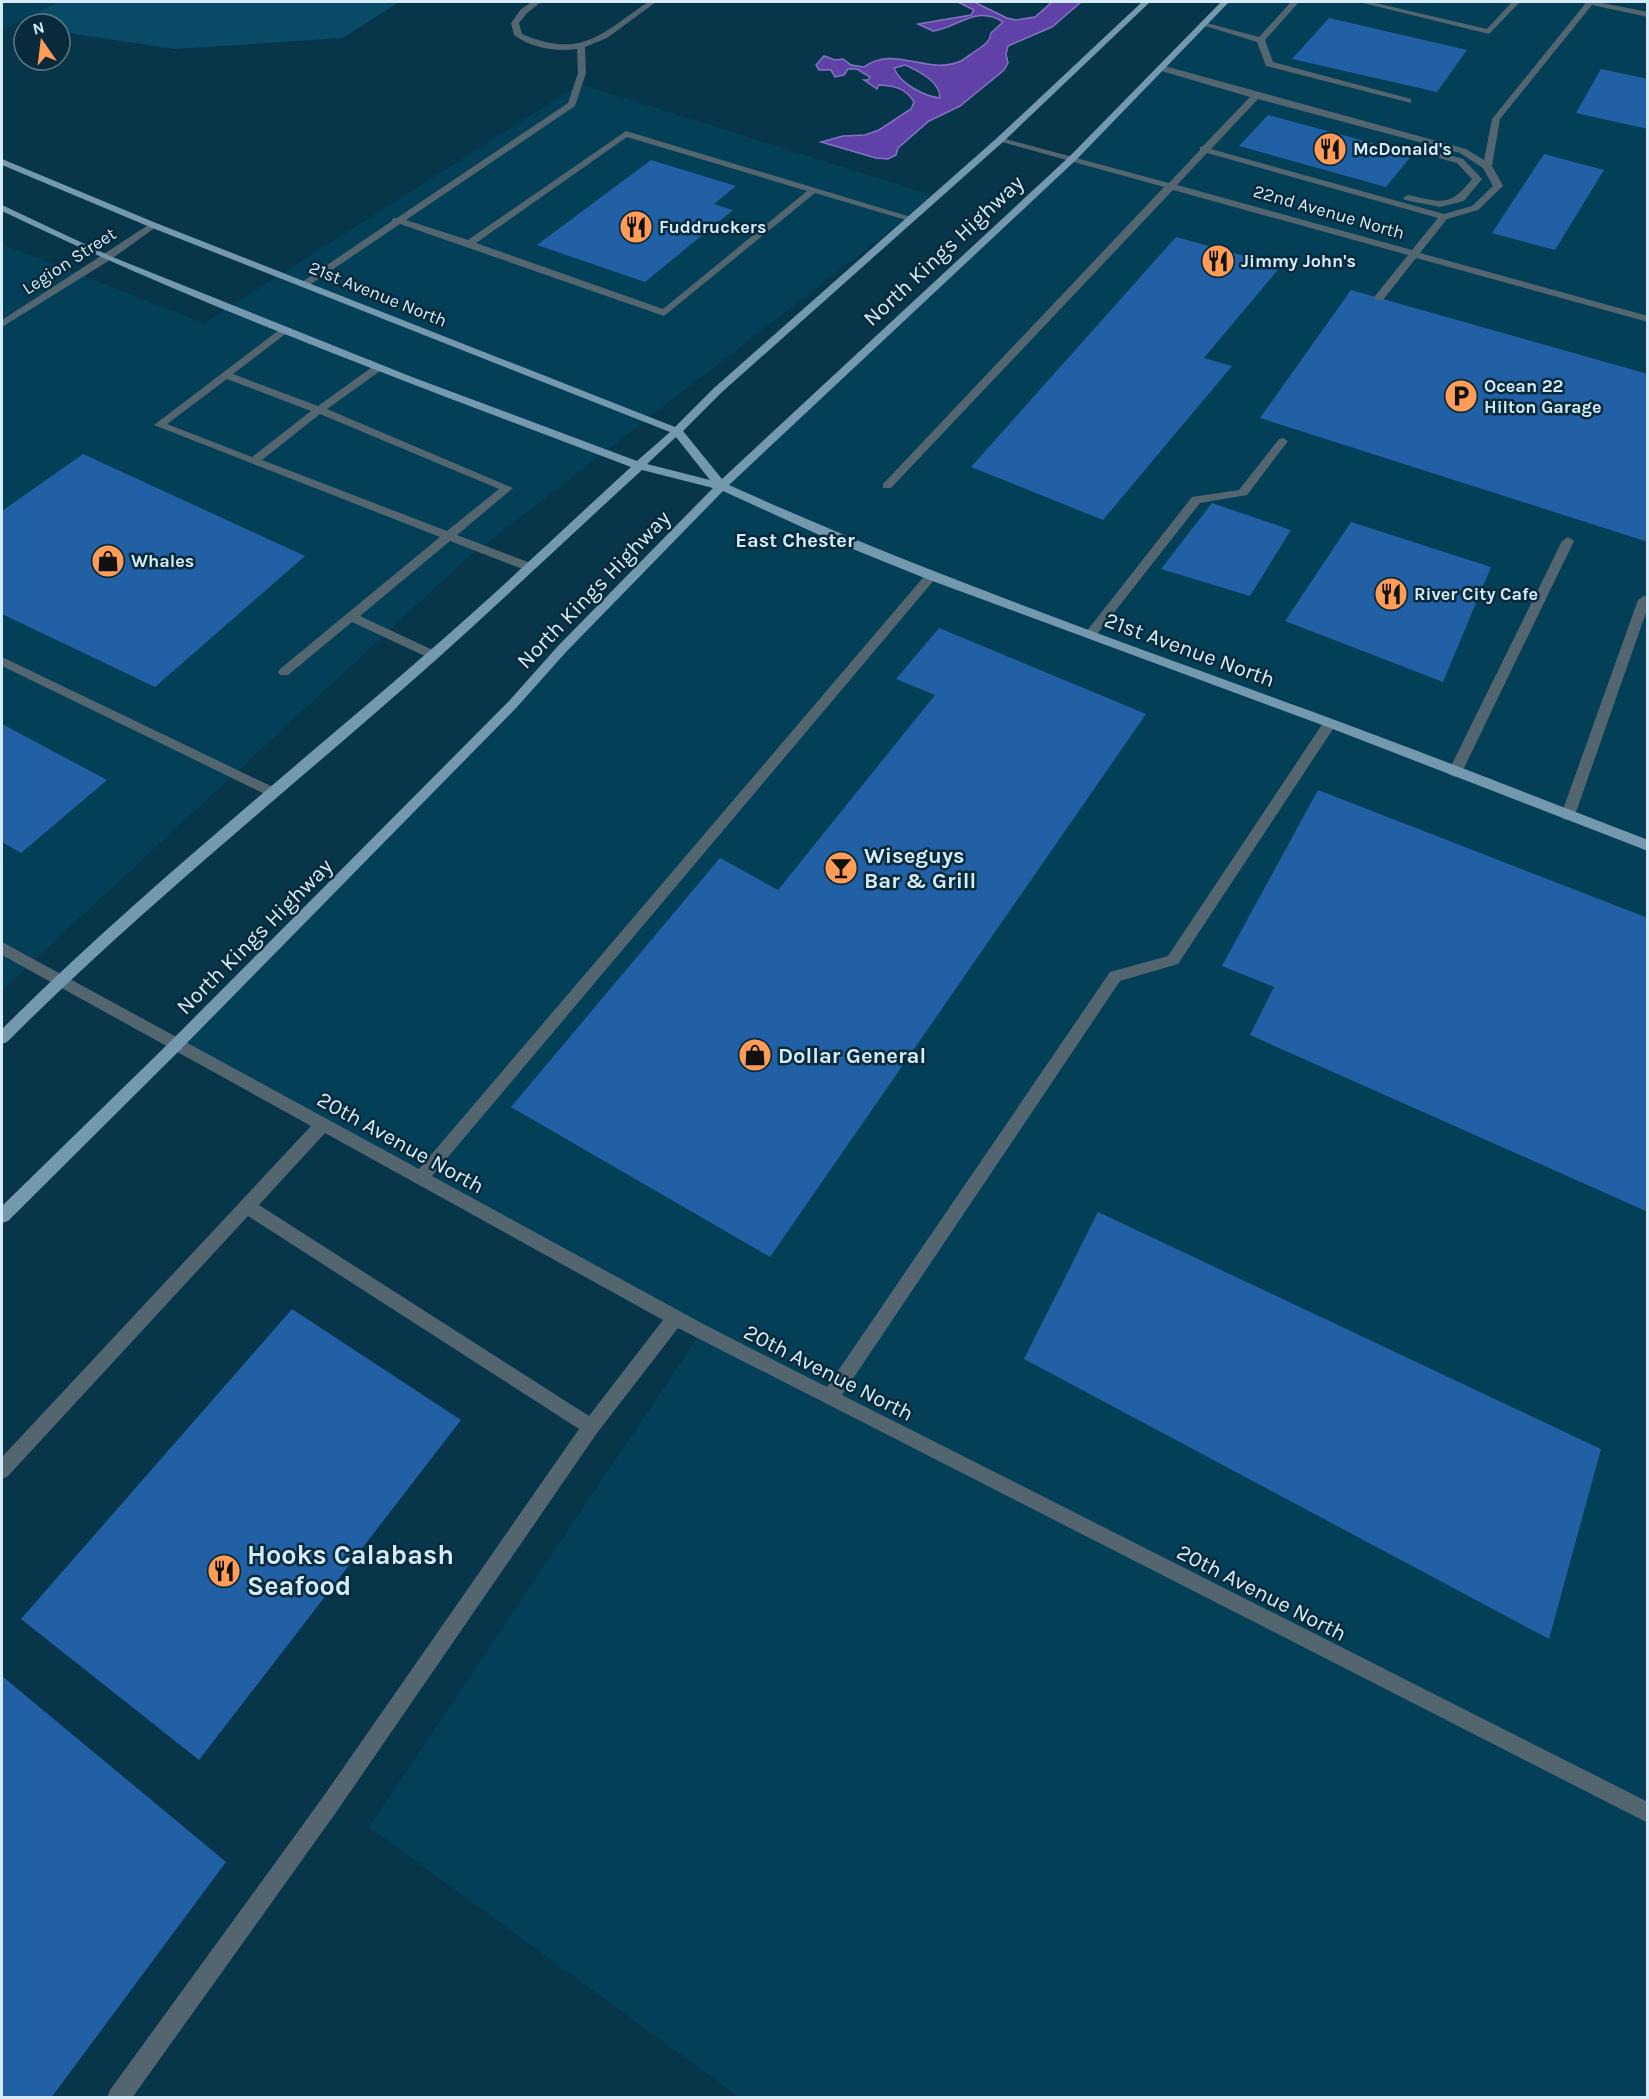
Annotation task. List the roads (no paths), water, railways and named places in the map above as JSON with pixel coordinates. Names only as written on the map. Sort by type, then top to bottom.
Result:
[{"type":"main road","name":"North Kings Highway","points":[[2,1038],[59,981],[272,792],[433,655],[637,465],[677,431],[718,390],[909,218],[1001,139],[1146,2]]},
{"type":"main road","name":"North Kings Highway","points":[[2,1216],[177,1044],[513,704],[562,649],[721,486],[1074,157],[1225,2]]},
{"type":"main road","name":"21st Avenue North","points":[[2,162],[153,225],[677,431],[721,486]]},
{"type":"main road","name":"21st Avenue North","points":[[2,208],[107,258],[379,367],[637,465],[721,486],[832,536],[931,576],[1330,723],[1647,846]]},
{"type":"street","points":[[537,2],[524,11],[515,23],[518,35],[549,49],[565,50],[581,48],[652,2]]},
{"type":"street","points":[[1261,40],[1295,2]]},
{"type":"street","points":[[1363,2],[1489,32],[1516,2]]},
{"type":"street","points":[[1486,166],[1496,119],[1590,2],[1647,15]]},
{"type":"street","points":[[1203,24],[1261,40]]},
{"type":"street","points":[[1261,40],[1269,64],[1408,101]]},
{"type":"street","points":[[305,284],[396,220],[572,104],[582,73],[581,48]]},
{"type":"street","points":[[1161,68],[1256,96],[1463,151],[1486,166],[1498,186],[1484,204],[1467,214],[1444,217],[1249,164],[1203,149]]},
{"type":"street","points":[[887,486],[1203,149],[1256,96]]},
{"type":"street","points":[[1249,164],[1440,204],[1461,200],[1477,179],[1460,161],[1373,136],[1316,111]]},
{"type":"street","points":[[469,244],[626,134],[909,218]]},
{"type":"street","name":"22nd Avenue North","points":[[1001,139],[1074,157],[1647,319]]},
{"type":"street","points":[[396,220],[664,313],[813,190]]},
{"type":"street","points":[[1379,297],[1444,217]]},
{"type":"street","name":"Legion Street","points":[[2,324],[107,258],[153,225]]},
{"type":"street","points":[[287,329],[159,425],[529,567]]},
{"type":"street","points":[[254,461],[379,367]]},
{"type":"street","points":[[226,375],[319,410],[507,488],[284,672]]},
{"type":"street","points":[[1090,635],[1196,500],[1243,493],[1283,441]]},
{"type":"street","points":[[1455,772],[1568,541]]},
{"type":"street","points":[[421,1178],[931,576]]},
{"type":"street","points":[[1568,815],[1644,600]]},
{"type":"street","points":[[351,617],[433,655]]},
{"type":"street","points":[[2,661],[272,792]]},
{"type":"street","points":[[830,1398],[1115,976],[1173,960],[1330,723]]},
{"type":"street","name":"20th Avenue North","points":[[2,948],[675,1318],[1647,1814]]},
{"type":"street","points":[[2,1470],[323,1124]]},
{"type":"street","points":[[247,1206],[591,1427]]},
{"type":"street","points":[[118,2097],[330,1804],[591,1427],[675,1318]]},
{"type":"place","name":"McDonald's","points":[[1330,149]]},
{"type":"place","name":"Fuddruckers","points":[[636,227]]},
{"type":"place","name":"Jimmy John's","points":[[1218,261]]},
{"type":"place","name":"Ocean 22 Hilton Garage","points":[[1461,396]]},
{"type":"place","name":"Whales","points":[[108,561]]},
{"type":"place","name":"River City Cafe","points":[[1391,594]]},
{"type":"place","name":"Wiseguys Bar & Grill","points":[[841,868]]},
{"type":"place","name":"Dollar General","points":[[755,1055]]},
{"type":"place","name":"Hooks Calabash Seafood","points":[[224,1571]]},
{"type":"district","name":"East Chester","points":[[795,540]]}]
